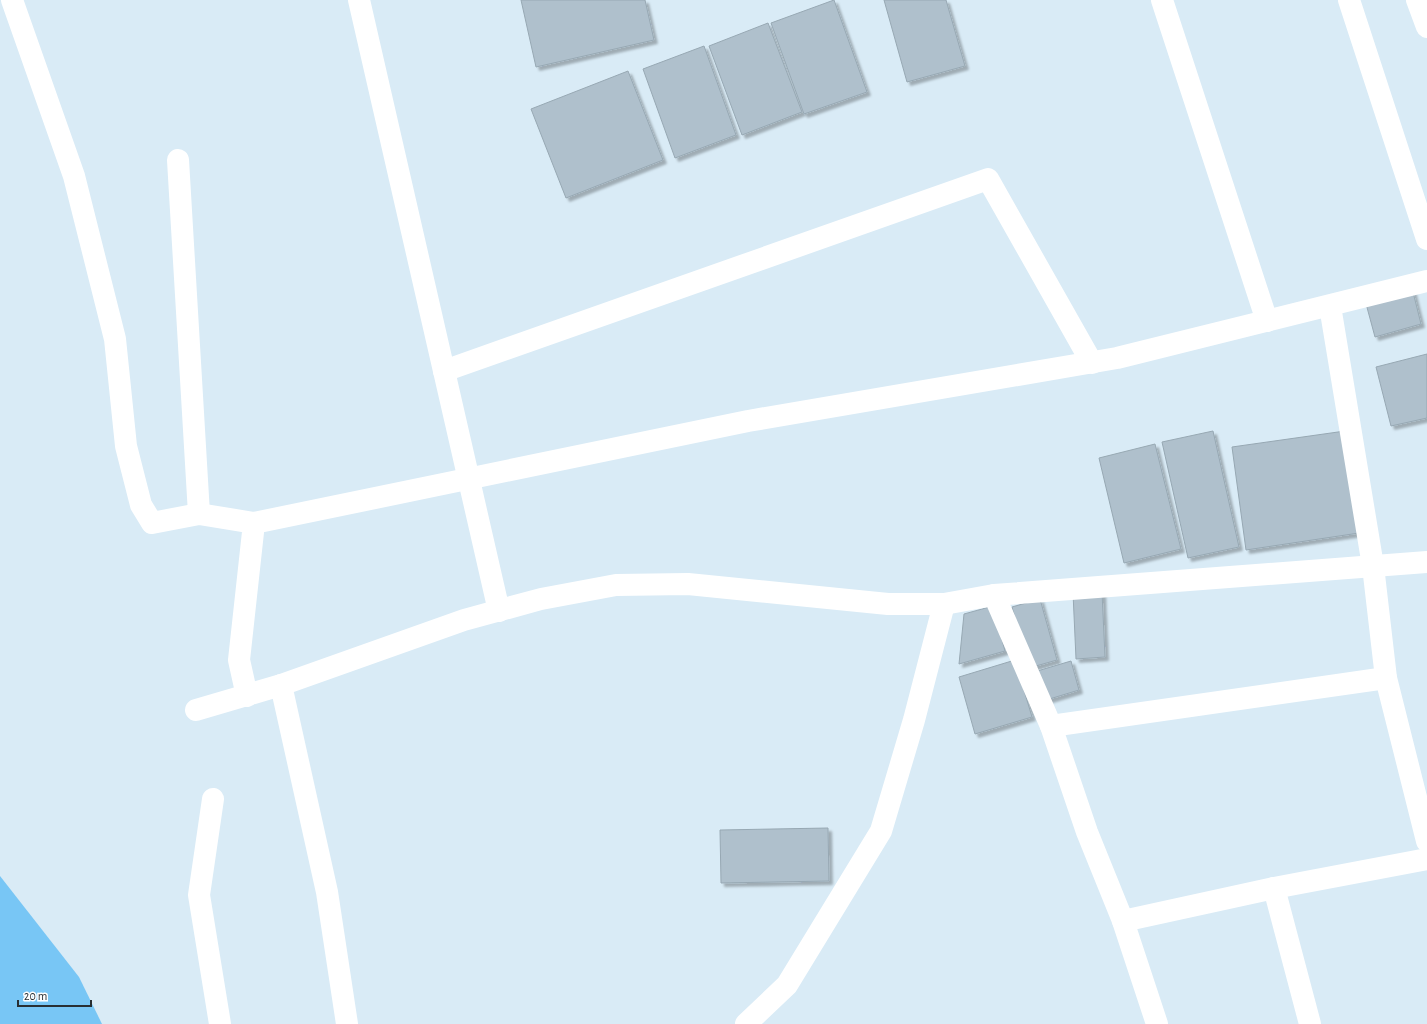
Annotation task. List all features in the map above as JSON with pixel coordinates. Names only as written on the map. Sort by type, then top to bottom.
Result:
[{"type":"street","points":[[12,0],[76,183],[115,339],[126,446],[141,505],[152,524],[199,514],[254,523],[748,421],[1117,358],[1427,281]]},
{"type":"street","points":[[359,0],[499,611]]},
{"type":"street","points":[[1162,0],[1267,321]]},
{"type":"street","points":[[1349,0],[1427,239]]},
{"type":"street","points":[[1417,0],[1427,27]]},
{"type":"street","points":[[178,160],[199,514]]},
{"type":"street","points":[[444,371],[988,179],[1092,363]]},
{"type":"street","points":[[1330,306],[1373,566],[1386,678],[1427,841]]},
{"type":"street","points":[[247,696],[239,660],[254,523]]},
{"type":"street","points":[[196,710],[281,685],[464,620],[541,599],[616,586],[688,584],[888,604],[944,604],[994,595],[1427,562]]},
{"type":"street","points":[[994,595],[1051,726],[1087,832],[1124,921],[1158,1024]]},
{"type":"street","points":[[746,1024],[788,985],[881,831],[914,720],[944,604]]},
{"type":"street","points":[[1051,726],[1386,678]]},
{"type":"street","points":[[281,685],[327,892],[347,1024]]},
{"type":"street","points":[[213,799],[199,895],[220,1024]]},
{"type":"street","points":[[1124,921],[1274,888],[1427,859]]},
{"type":"street","points":[[1274,888],[1310,1024]]},
{"type":"water","points":[[0,876],[79,977],[102,1024],[0,1024]]},
{"type":"building","points":[[521,0],[645,0],[654,40],[536,67]]},
{"type":"building","points":[[834,0],[867,92],[804,114],[771,23]]},
{"type":"building","points":[[884,0],[946,0],[965,66],[907,82]]},
{"type":"building","points":[[768,23],[802,112],[742,135],[709,46]]},
{"type":"building","points":[[704,46],[736,135],[675,158],[643,69]]},
{"type":"building","points":[[628,71],[663,160],[566,198],[531,109]]},
{"type":"building","points":[[1412,288],[1421,324],[1375,337],[1365,300]]},
{"type":"building","points":[[1427,354],[1427,418],[1391,426],[1376,367]]},
{"type":"building","points":[[1213,431],[1239,547],[1188,558],[1162,442]]},
{"type":"building","points":[[1345,431],[1359,533],[1246,550],[1232,447]]},
{"type":"building","points":[[1155,444],[1181,549],[1124,563],[1099,458]]},
{"type":"building","points":[[1102,592],[1105,657],[1076,659],[1073,593]]},
{"type":"building","points":[[1040,599],[1057,660],[1029,668],[1012,607]]},
{"type":"building","points":[[993,606],[1005,651],[959,664],[964,614]]},
{"type":"building","points":[[1015,660],[1032,717],[975,734],[959,677]]},
{"type":"building","points":[[1071,661],[1079,690],[1043,701],[1034,672]]},
{"type":"building","points":[[828,828],[829,881],[721,883],[720,830]]}]
